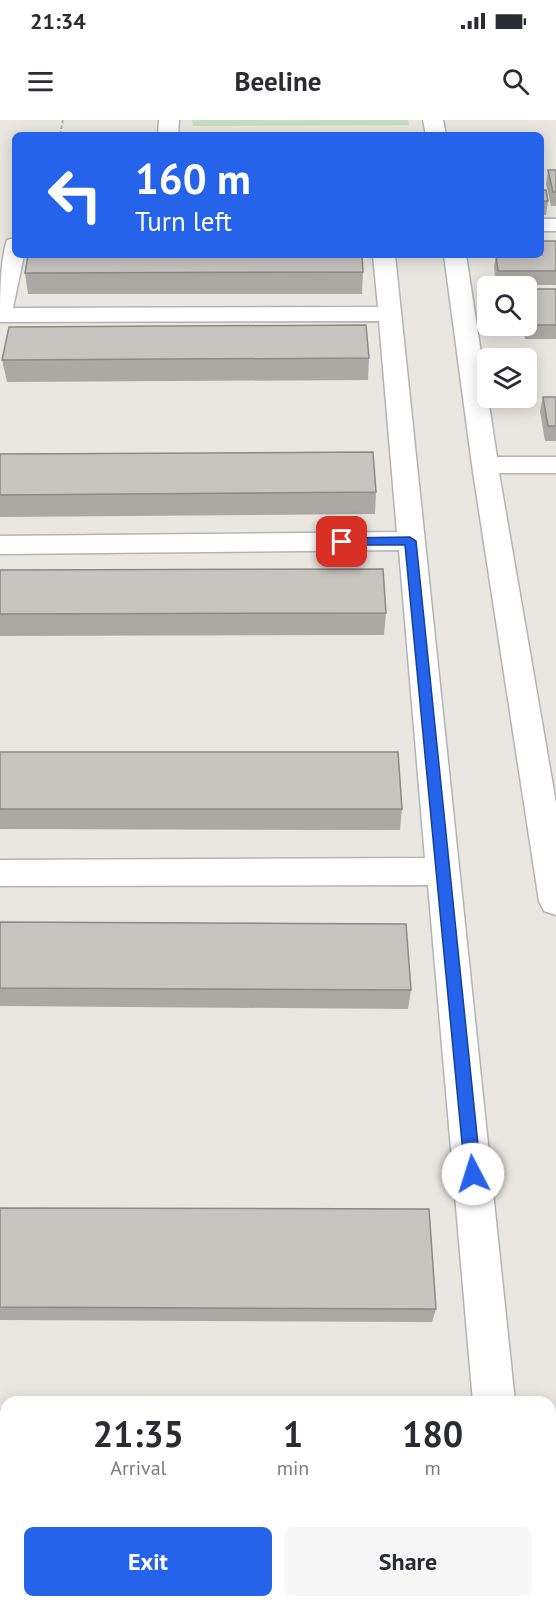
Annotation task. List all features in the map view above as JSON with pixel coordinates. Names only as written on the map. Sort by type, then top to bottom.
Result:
[{"type":"street","points":[[12,258],[0,314],[390,314]]},
{"type":"street","points":[[384,258],[493,1396]]},
{"type":"street","points":[[455,258],[485,465],[550,823],[556,901]]},
{"type":"street","points":[[485,465],[556,465]]},
{"type":"street","points":[[0,545],[410,541]]},
{"type":"street","points":[[0,873],[444,871]]},
{"type":"green space","points":[[192,120],[408,120],[409,125],[193,126]]},
{"type":"building","points":[[548,170],[556,170],[556,192],[553,192]]},
{"type":"building","points":[[544,190],[546,190],[548,201],[544,201]]},
{"type":"building","points":[[544,241],[556,241],[556,271],[498,271],[496,258],[544,258]]},
{"type":"building","points":[[28,258],[362,258],[363,272],[25,273]]},
{"type":"building","points":[[537,289],[556,289],[556,325],[537,325]]},
{"type":"building","points":[[366,325],[369,358],[2,360],[9,327]]},
{"type":"building","points":[[543,397],[556,397],[556,426],[548,426]]},
{"type":"building","points":[[373,452],[376,492],[0,495],[0,454]]},
{"type":"building","points":[[383,569],[386,613],[0,614],[0,570]]},
{"type":"building","points":[[0,752],[398,752],[402,809],[0,809]]},
{"type":"building","points":[[0,922],[406,924],[411,990],[0,988]]},
{"type":"building","points":[[0,1208],[429,1209],[436,1309],[0,1307]]},
{"type":"route","points":[[342,542],[410,541],[473,1174]]}]
